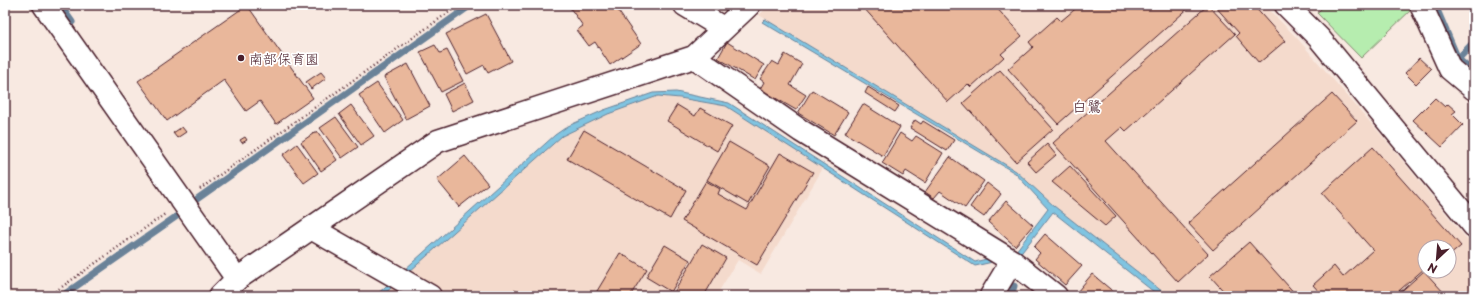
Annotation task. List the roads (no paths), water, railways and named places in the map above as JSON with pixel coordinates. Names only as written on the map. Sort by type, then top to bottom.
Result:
[{"type":"street","points":[[44,5],[237,279]]},
{"type":"street","points":[[685,5],[723,28]]},
{"type":"street","points":[[220,296],[237,279],[438,141],[694,56],[749,5]]},
{"type":"street","points":[[1286,5],[1319,38],[1474,226]]},
{"type":"street","points":[[1421,5],[1450,69],[1474,89]]},
{"type":"street","points":[[694,56],[801,131],[1005,257],[1056,296]]},
{"type":"street","points":[[311,228],[430,296]]},
{"type":"street","points":[[991,296],[1005,257]]},
{"type":"water","points":[[765,19],[1016,171],[1054,206],[1168,296],[1159,296],[1053,212],[1019,256],[975,266],[726,106],[680,98],[658,96],[608,114],[562,136],[382,296],[375,296],[555,135],[568,126],[604,110],[653,93],[676,92],[729,103],[975,262],[1016,251],[1048,209],[1015,173],[762,22]]},
{"type":"waterway","points":[[60,5],[72,22]]},
{"type":"waterway","points":[[197,199],[471,5]]},
{"type":"waterway","points":[[1435,5],[1458,59],[1474,73]]},
{"type":"waterway","points":[[1458,59],[1474,42]]},
{"type":"waterway","points":[[62,296],[177,216]]},
{"type":"waterway","points":[[1011,296],[1014,286]]},
{"type":"place","name":"南部保育園","points":[[241,58]]},
{"type":"district","name":"白鷺","points":[[1087,105]]}]
